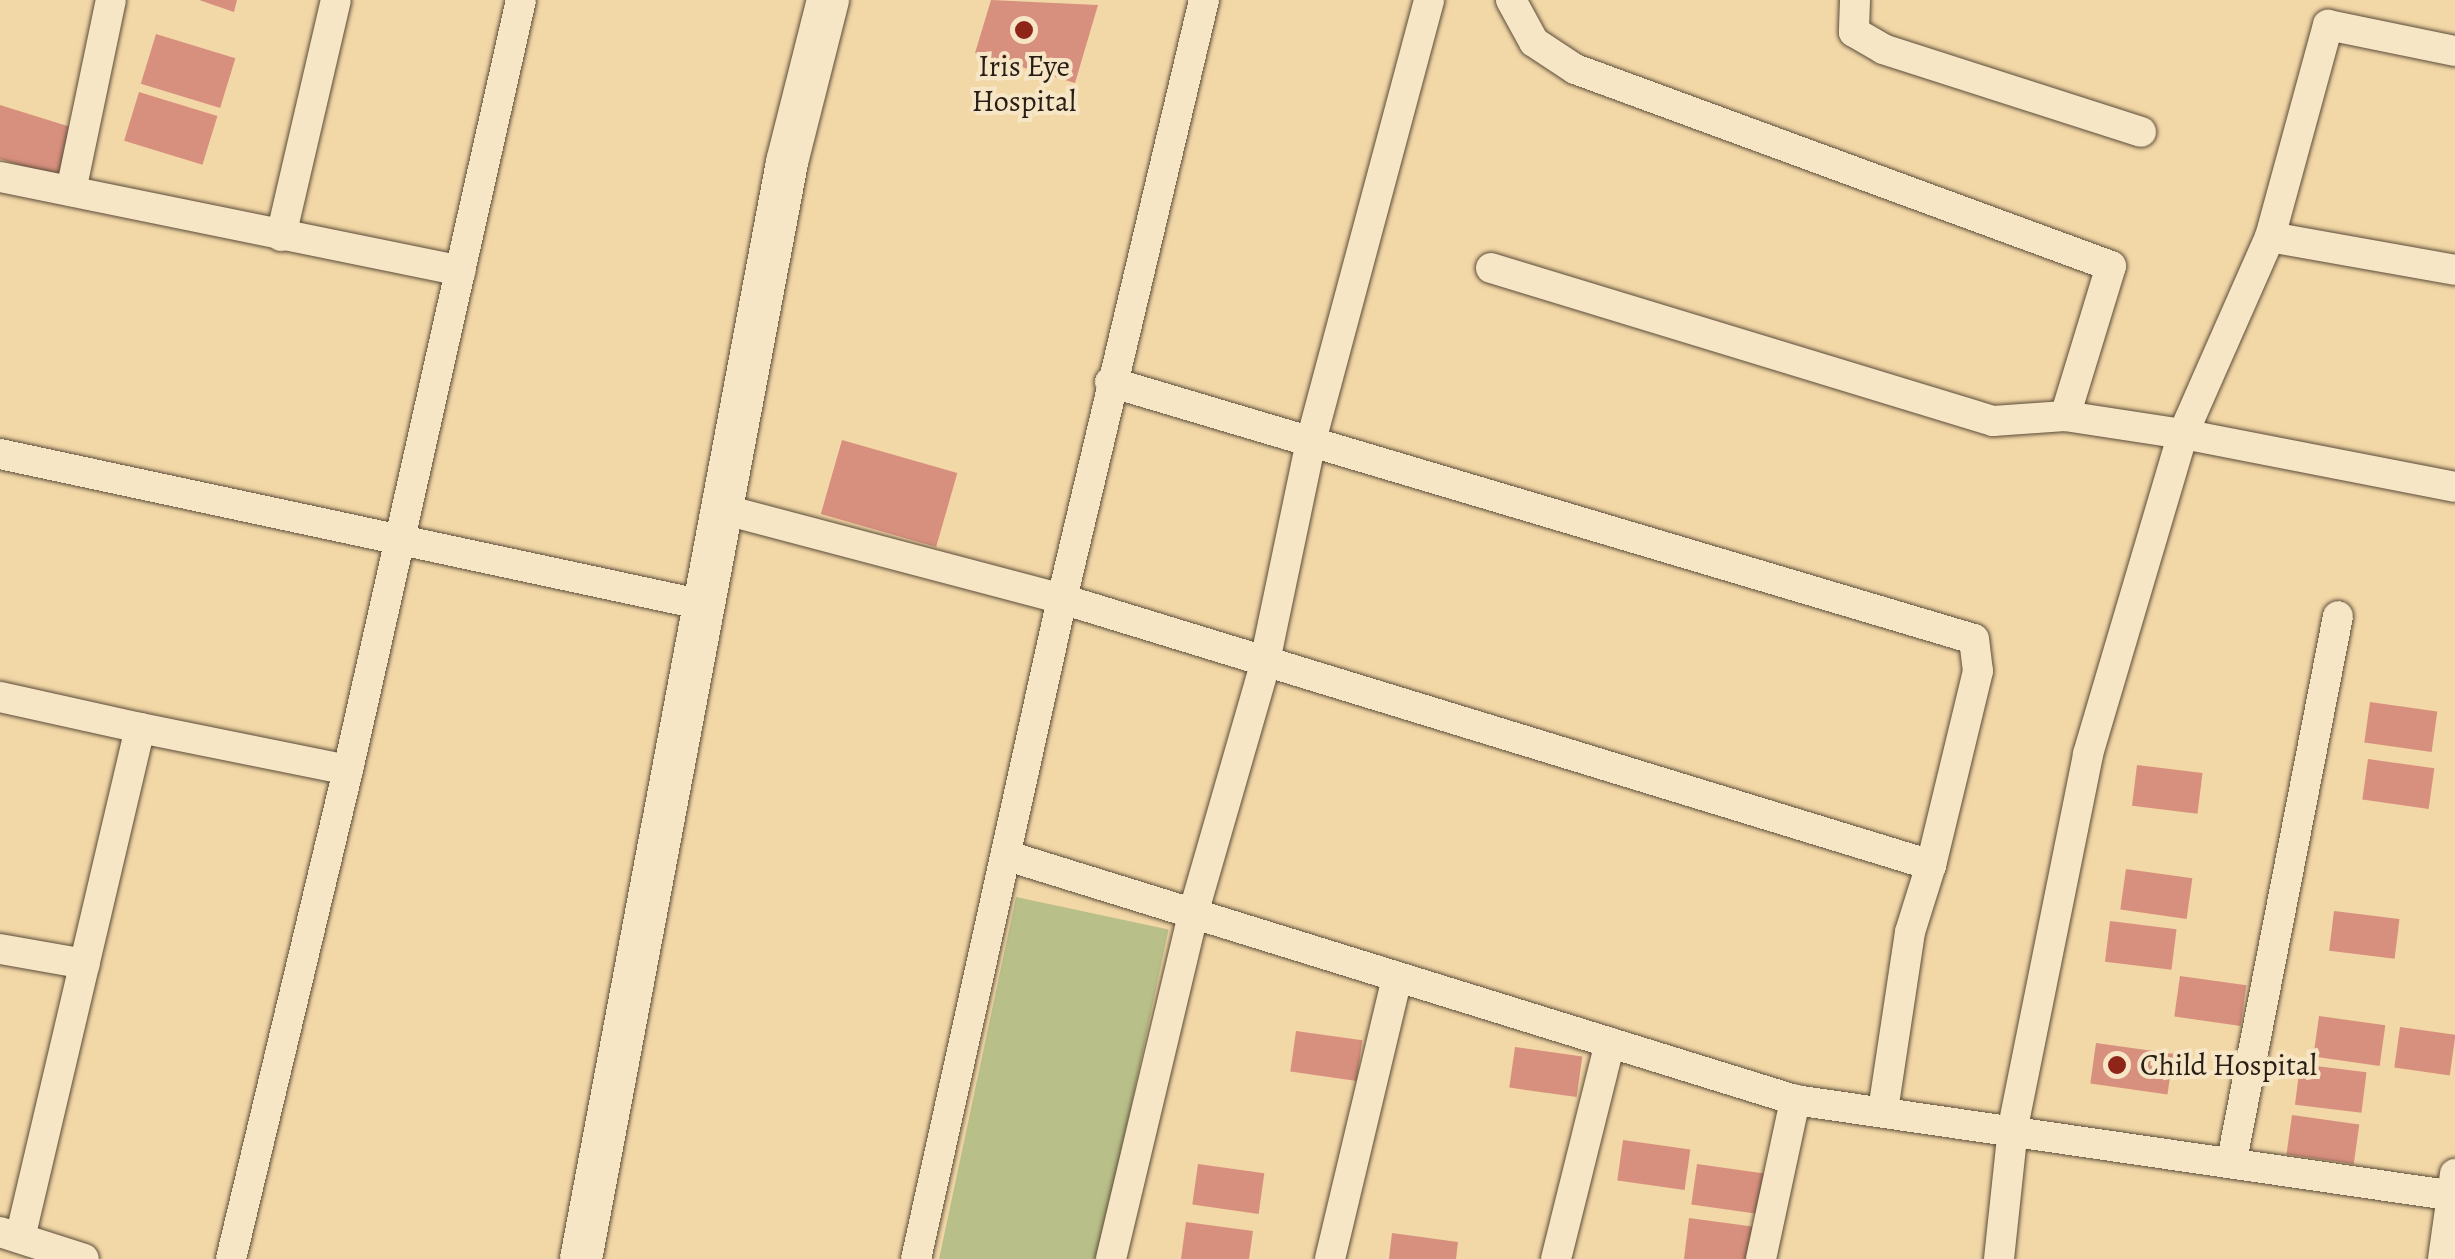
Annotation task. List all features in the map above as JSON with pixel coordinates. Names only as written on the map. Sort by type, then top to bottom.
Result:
[{"type":"street","points":[[71,191],[111,0]]},
{"type":"street","points":[[281,236],[336,0]]},
{"type":"street","points":[[232,1259],[348,770],[394,539],[521,0]]},
{"type":"street","points":[[581,1259],[722,509],[828,0]]},
{"type":"street","points":[[916,1259],[1010,858],[1110,382],[1204,0]]},
{"type":"street","points":[[1111,1259],[1193,914],[1265,662],[1310,441],[1430,0]]},
{"type":"street","points":[[1511,0],[1534,42],[1575,68],[2111,266],[2065,416]]},
{"type":"street","points":[[1854,0],[1854,32],[1883,49],[2141,132]]},
{"type":"street","points":[[1999,1259],[2013,1127],[2088,754],[2183,434],[2270,236],[2333,13],[2455,51]]},
{"type":"street","points":[[0,176],[460,271]]},
{"type":"street","points":[[2270,236],[2455,270]]},
{"type":"street","points":[[1491,268],[1993,421],[2065,416],[2183,434],[2455,486]]},
{"type":"street","points":[[1110,382],[1974,639],[1978,671],[1910,932],[1883,1110]]},
{"type":"street","points":[[0,454],[704,606]]},
{"type":"street","points":[[722,509],[1062,599],[1930,866]]},
{"type":"street","points":[[2232,1160],[2338,616]]},
{"type":"street","points":[[0,698],[348,770]]},
{"type":"street","points":[[84,1259],[10,1235],[85,964],[140,728]]},
{"type":"street","points":[[1010,858],[1795,1100],[2454,1188],[2443,1259]]},
{"type":"street","points":[[0,949],[85,964]]},
{"type":"street","points":[[1330,1259],[1398,978]]},
{"type":"street","points":[[1556,1259],[1610,1043]]},
{"type":"street","points":[[1761,1259],[1795,1100]]},
{"type":"green space","points":[[1016,897],[1169,929],[1099,1259],[939,1259]]},
{"type":"building","points":[[199,0],[237,0],[234,12]]},
{"type":"building","points":[[991,0],[1098,5],[1075,83],[975,53]]},
{"type":"building","points":[[156,34],[235,58],[220,108],[141,84]]},
{"type":"building","points":[[139,92],[217,116],[203,165],[124,141]]},
{"type":"building","points":[[0,105],[77,129],[62,178],[0,159]]},
{"type":"building","points":[[842,440],[957,473],[936,547],[821,514]]},
{"type":"building","points":[[2370,702],[2437,711],[2432,752],[2364,743]]},
{"type":"building","points":[[2368,759],[2434,768],[2429,809],[2362,800]]},
{"type":"building","points":[[2137,765],[2203,773],[2198,814],[2132,806]]},
{"type":"building","points":[[2126,869],[2192,878],[2187,919],[2120,910]]},
{"type":"building","points":[[2334,911],[2400,919],[2395,959],[2329,951]]},
{"type":"building","points":[[2110,921],[2177,929],[2172,970],[2105,962]]},
{"type":"building","points":[[2180,976],[2246,985],[2241,1026],[2174,1017]]},
{"type":"building","points":[[2319,1016],[2385,1025],[2380,1066],[2313,1057]]},
{"type":"building","points":[[2400,1027],[2455,1035],[2450,1075],[2394,1068]]},
{"type":"building","points":[[1296,1031],[1362,1040],[1357,1081],[1290,1072]]},
{"type":"building","points":[[2096,1043],[2173,1054],[2168,1094],[2090,1084]]},
{"type":"building","points":[[1515,1047],[1582,1056],[1577,1097],[1509,1088]]},
{"type":"building","points":[[2300,1064],[2367,1072],[2362,1113],[2295,1105]]},
{"type":"building","points":[[2292,1115],[2359,1124],[2354,1164],[2286,1155]]},
{"type":"building","points":[[1623,1140],[1690,1149],[1685,1190],[1617,1181]]},
{"type":"building","points":[[1198,1164],[1264,1173],[1259,1214],[1192,1205]]},
{"type":"building","points":[[1697,1164],[1764,1173],[1759,1214],[1691,1205]]},
{"type":"building","points":[[1689,1218],[1756,1227],[1752,1259],[1684,1259]]},
{"type":"building","points":[[1186,1222],[1253,1231],[1249,1259],[1181,1259]]},
{"type":"building","points":[[1392,1233],[1458,1242],[1456,1259],[1389,1259]]},
{"type":"place","name":"Iris Eye Hospital","points":[[1024,30]]},
{"type":"place","name":"Child Hospital","points":[[2117,1065]]}]
